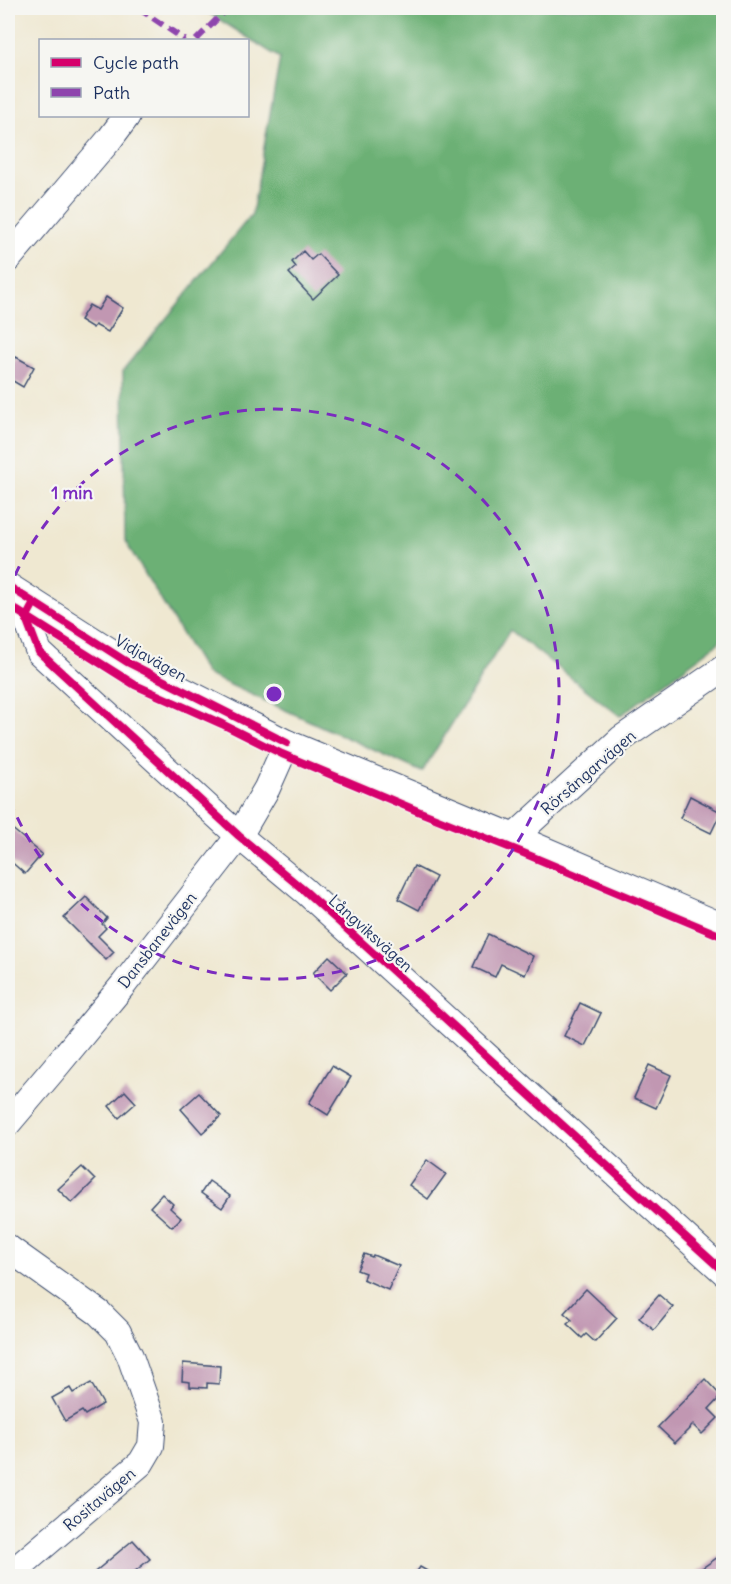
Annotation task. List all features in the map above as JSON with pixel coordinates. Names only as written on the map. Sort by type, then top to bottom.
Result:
[{"type":"street","points":[[8,259],[126,117]]},
{"type":"street","name":"Vidjavägen","points":[[8,586],[127,662],[287,743],[723,927]]},
{"type":"street","name":"Långviksvägen","points":[[34,603],[26,618],[39,652],[239,836],[322,907],[723,1272]]},
{"type":"street","name":"Rörsångarvägen","points":[[514,837],[621,740],[723,668]]},
{"type":"street","name":"Dansbanevägen","points":[[8,1123],[124,984],[239,836],[267,788],[287,743]]},
{"type":"street","name":"Rositavägen","points":[[8,1248],[99,1313],[118,1332],[130,1356],[153,1422],[151,1446],[141,1463],[8,1576]]},
{"type":"green space","points":[[201,8],[723,8],[723,638],[620,716],[510,630],[422,772],[206,674],[125,541],[123,371],[252,214],[280,58]]},
{"type":"building","points":[[303,251],[311,260],[318,254],[338,275],[313,299],[289,273],[296,267],[292,262]]},
{"type":"building","points":[[106,297],[123,308],[108,332],[95,325],[93,328],[80,320],[89,305],[98,310]]},
{"type":"building","points":[[16,357],[34,367],[23,387],[8,378],[8,371]]},
{"type":"building","points":[[690,796],[721,812],[711,833],[680,818]]},
{"type":"building","points":[[10,827],[42,854],[25,874],[8,859],[8,830]]},
{"type":"building","points":[[414,866],[436,877],[419,910],[398,899]]},
{"type":"building","points":[[86,897],[107,918],[102,924],[106,928],[98,936],[114,952],[106,960],[64,918]]},
{"type":"building","points":[[488,934],[533,956],[525,975],[501,964],[495,977],[473,967]]},
{"type":"building","points":[[329,956],[347,973],[330,990],[313,973]]},
{"type":"building","points":[[580,1003],[601,1013],[585,1046],[564,1036]]},
{"type":"building","points":[[649,1065],[671,1075],[656,1108],[634,1098]]},
{"type":"building","points":[[332,1066],[351,1077],[328,1115],[309,1103]]},
{"type":"building","points":[[125,1091],[136,1103],[119,1118],[109,1106]]},
{"type":"building","points":[[199,1093],[221,1116],[202,1133],[181,1109]]},
{"type":"building","points":[[427,1160],[446,1174],[428,1199],[409,1185]]},
{"type":"building","points":[[82,1167],[95,1180],[72,1203],[58,1189]]},
{"type":"building","points":[[209,1181],[230,1196],[222,1208],[201,1193]]},
{"type":"building","points":[[162,1194],[173,1204],[170,1208],[181,1218],[172,1227],[150,1207]]},
{"type":"building","points":[[364,1254],[372,1257],[373,1255],[399,1266],[388,1290],[363,1279],[365,1273],[357,1270]]},
{"type":"building","points":[[586,1289],[617,1318],[595,1342],[586,1334],[582,1338],[567,1324],[572,1320],[564,1313]]},
{"type":"building","points":[[659,1295],[673,1307],[654,1330],[639,1318]]},
{"type":"building","points":[[183,1363],[220,1366],[219,1384],[207,1383],[207,1388],[190,1387],[190,1382],[182,1381]]},
{"type":"building","points":[[705,1379],[721,1396],[709,1409],[718,1418],[702,1434],[693,1425],[675,1443],[658,1427]]},
{"type":"building","points":[[91,1383],[103,1404],[85,1415],[82,1411],[65,1421],[52,1398],[70,1388],[73,1393]]},
{"type":"building","points":[[133,1540],[150,1559],[129,1576],[90,1576]]},
{"type":"building","points":[[724,1553],[724,1576],[702,1576],[698,1571]]},
{"type":"building","points":[[420,1567],[436,1576],[414,1576]]},
{"type":"marked path","points":[[138,8],[184,39]]},
{"type":"marked path","points":[[197,39],[228,8]]},
{"type":"cycle path","points":[[8,586],[127,662],[287,743]]},
{"type":"cycle path","points":[[34,603],[26,618],[39,652],[239,836],[305,891],[724,1272]]},
{"type":"cycle path","points":[[8,605],[135,685],[282,754],[724,937]]}]
